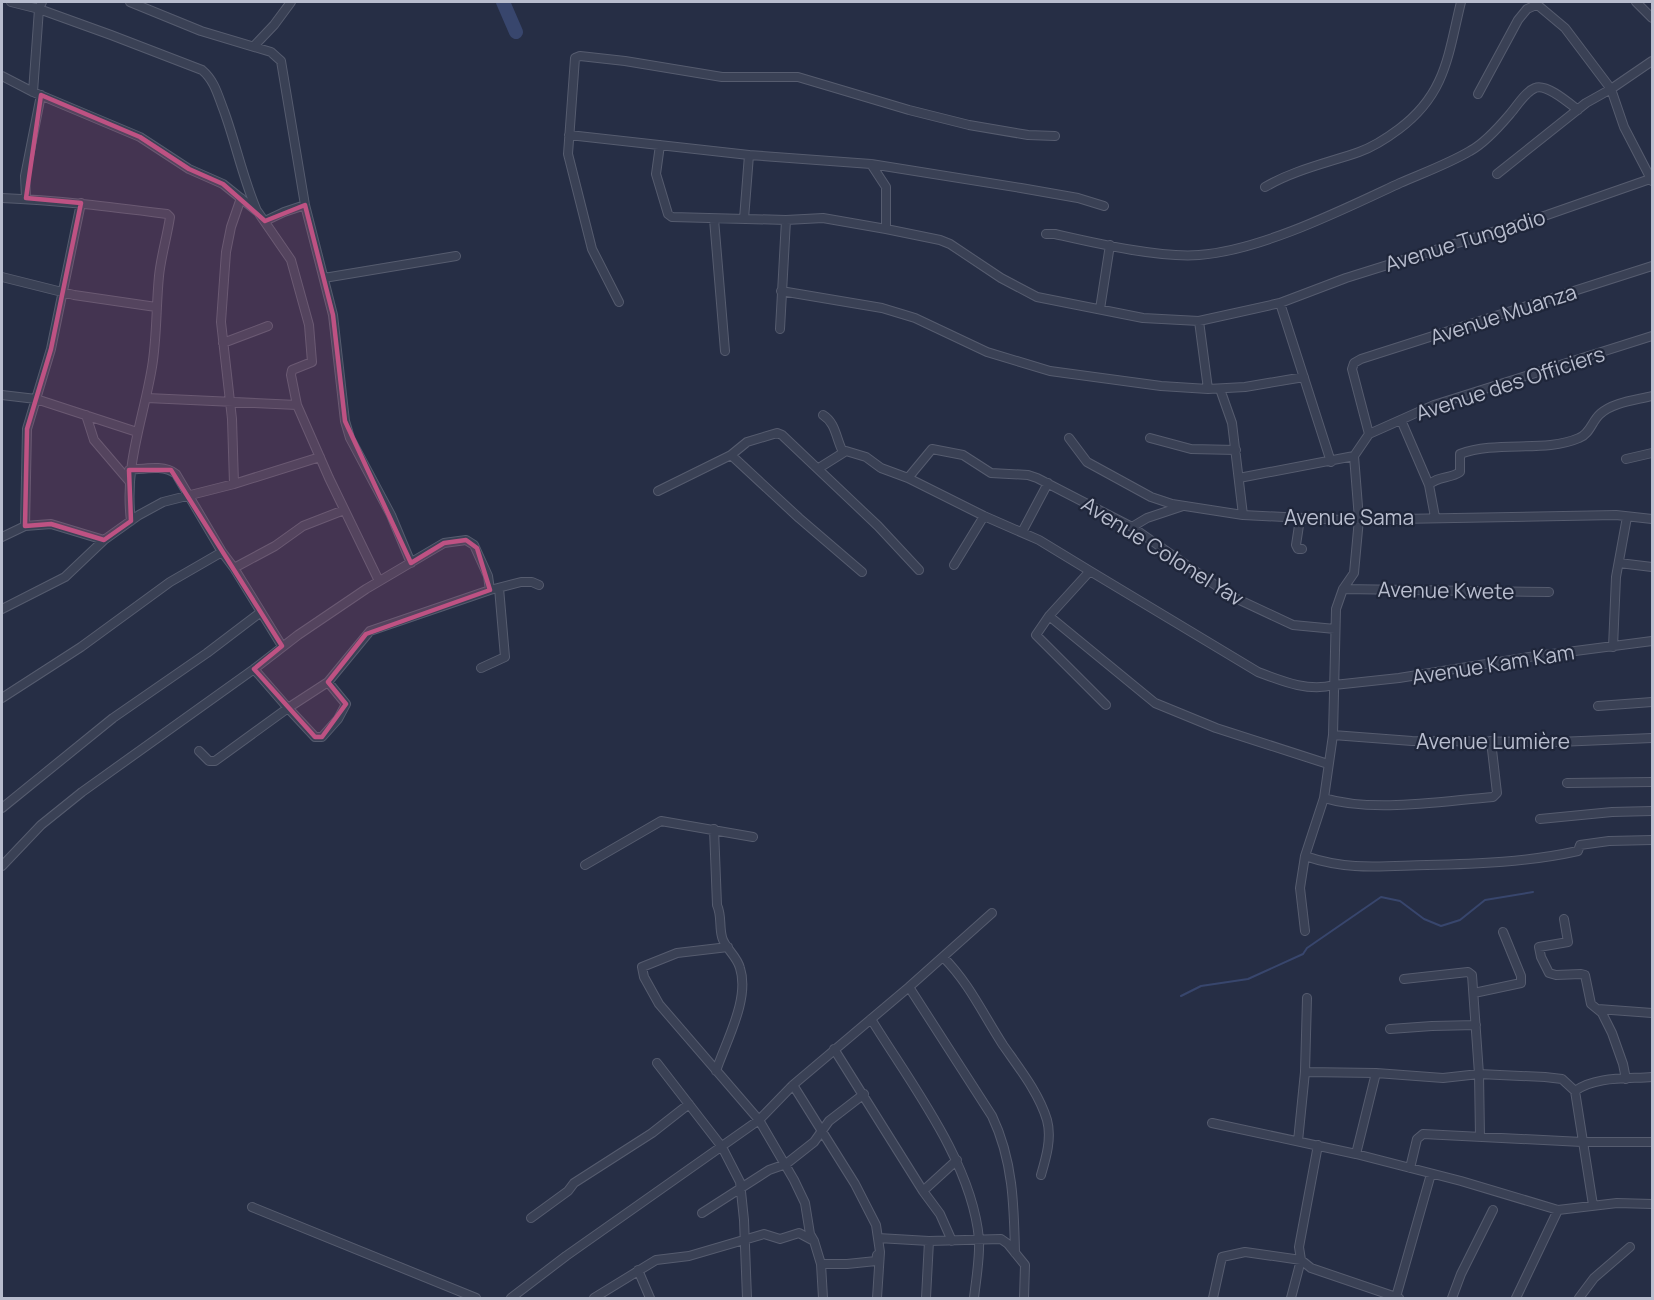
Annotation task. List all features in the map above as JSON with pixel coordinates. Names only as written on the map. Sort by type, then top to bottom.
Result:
[{"type":"street","points":[[11,2],[40,5],[196,66],[212,81],[237,146],[249,193],[258,212],[291,260],[309,325],[312,362],[296,367],[292,370],[291,375],[297,405],[379,581]]},
{"type":"street","points":[[130,2],[201,31],[271,52],[281,61],[305,206],[333,315],[345,421],[350,438],[391,515],[411,563]]},
{"type":"street","points":[[254,46],[291,2]]},
{"type":"street","points":[[1265,187],[1291,174],[1362,151],[1393,134],[1411,120],[1435,92],[1443,74],[1461,2]]},
{"type":"street","points":[[1636,2],[1653,18]]},
{"type":"street","points":[[1478,94],[1522,14],[1535,3],[1565,28],[1611,89],[1624,127],[1649,166],[1651,180]]},
{"type":"street","points":[[26,198],[25,176],[37,94],[40,5]]},
{"type":"street","points":[[619,302],[592,249],[568,154],[575,57],[626,61],[722,77],[798,77],[969,125],[1028,135],[1056,136]]},
{"type":"street","points":[[1497,174],[1578,110],[1653,61]]},
{"type":"street","points":[[2,76],[37,94],[140,137],[189,169],[223,184],[258,212]]},
{"type":"street","points":[[1046,234],[1166,254],[1198,255],[1226,251],[1260,243],[1472,150],[1502,123],[1536,87],[1544,87],[1578,110]]},
{"type":"street","points":[[568,135],[749,155],[871,164],[1078,198],[1104,206]]},
{"type":"street","name":"Avenue Tungadio","points":[[660,145],[656,174],[668,214],[676,218],[786,220],[823,218],[886,229],[950,244],[1001,278],[1037,297],[1057,303],[1143,318],[1199,321],[1280,303],[1346,278],[1651,180]]},
{"type":"street","points":[[744,219],[749,155]]},
{"type":"street","points":[[871,164],[886,187],[886,229]]},
{"type":"street","points":[[2,198],[81,202],[169,214],[156,307],[153,363],[147,398],[129,470],[128,492],[131,521]]},
{"type":"street","points":[[234,484],[230,402],[221,322],[224,262],[231,227],[241,198]]},
{"type":"street","points":[[25,526],[27,429],[51,349],[81,202]]},
{"type":"street","points":[[265,221],[305,206]]},
{"type":"street","points":[[714,219],[725,351]]},
{"type":"street","points":[[780,328],[786,220]]},
{"type":"street","points":[[1100,309],[1110,245]]},
{"type":"street","points":[[324,278],[456,256]]},
{"type":"street","name":"Avenue Muanza","points":[[1369,434],[1353,381],[1354,363],[1653,266]]},
{"type":"street","points":[[2,277],[110,302],[156,307]]},
{"type":"street","points":[[781,291],[915,318],[987,352],[1050,371],[1161,386],[1208,389],[1245,387],[1304,377]]},
{"type":"street","points":[[1280,303],[1331,462]]},
{"type":"street","points":[[1199,321],[1208,389]]},
{"type":"street","points":[[224,343],[268,326]]},
{"type":"street","name":"Avenue des Officiers","points":[[1369,434],[1434,405],[1653,336]]},
{"type":"street","points":[[1221,389],[1232,423],[1243,514]]},
{"type":"street","points":[[2,394],[36,399],[137,432]]},
{"type":"street","points":[[1429,485],[1437,479],[1455,476],[1460,472],[1460,454],[1476,450],[1564,442],[1582,437],[1600,414],[1614,406],[1653,396]]},
{"type":"street","points":[[147,398],[297,405]]},
{"type":"street","points":[[86,415],[94,440],[129,481]]},
{"type":"street","points":[[819,468],[843,452],[832,424],[823,415]]},
{"type":"street","points":[[1401,420],[1429,485],[1435,517]]},
{"type":"street","points":[[658,491],[732,455],[747,442],[780,434],[819,468],[919,570]]},
{"type":"street","points":[[1305,931],[1300,888],[1305,856],[1324,798],[1333,735],[1335,629],[1338,599],[1354,573],[1359,519],[1354,456],[1369,434]]},
{"type":"street","name":"Avenue Sama","points":[[1069,438],[1083,458],[1097,469],[1151,497],[1184,506],[1300,519],[1565,514],[1616,515],[1653,519]]},
{"type":"street","points":[[1150,438],[1191,449],[1236,450]]},
{"type":"street","name":"Avenue Colonel Yav","points":[[908,478],[932,449],[963,455],[991,473],[1028,475],[1132,527],[1231,596],[1293,625],[1335,629]]},
{"type":"street","name":"Avenue Kam Kam","points":[[843,452],[866,457],[881,468],[908,478],[984,516],[1022,532],[1258,672],[1284,682],[1318,688],[1653,641]]},
{"type":"street","points":[[1626,459],[1653,453]]},
{"type":"street","points":[[732,455],[799,518],[862,572]]},
{"type":"street","points":[[1239,478],[1354,456]]},
{"type":"street","points":[[2,609],[65,577],[104,540],[163,502],[234,484],[320,457]]},
{"type":"street","points":[[129,470],[163,468],[171,470],[189,495],[282,646]]},
{"type":"street","points":[[1022,532],[1048,483]]},
{"type":"street","points":[[1132,527],[1147,518],[1184,506]]},
{"type":"street","points":[[234,568],[275,546],[303,526],[344,510]]},
{"type":"street","points":[[954,565],[984,516]]},
{"type":"street","points":[[1613,647],[1613,607],[1627,517]]},
{"type":"street","points":[[1300,519],[1296,546],[1302,549]]},
{"type":"street","points":[[2,537],[25,526],[51,524],[104,540]]},
{"type":"street","points":[[2,866],[41,825],[82,792],[254,669],[282,646],[379,581],[444,543],[466,540],[477,548],[495,589],[505,657],[481,668]]},
{"type":"street","points":[[2,698],[81,647],[170,582],[222,552]]},
{"type":"street","points":[[1619,563],[1653,567]]},
{"type":"street","points":[[1090,571],[1049,616],[1036,635],[1106,705]]},
{"type":"street","points":[[199,751],[209,760],[215,761],[328,682],[370,631],[495,589],[528,581],[539,585]]},
{"type":"street","name":"Avenue Kwete","points":[[1343,589],[1549,592]]},
{"type":"street","points":[[2,808],[113,718],[207,653],[261,612]]},
{"type":"street","points":[[1049,616],[1155,703],[1216,728],[1328,764]]},
{"type":"street","points":[[254,669],[315,737],[322,737],[346,706],[328,682]]},
{"type":"street","points":[[1598,706],[1653,702]]},
{"type":"street","name":"Avenue Lumière","points":[[1333,735],[1413,741],[1558,742],[1653,738]]},
{"type":"street","points":[[1324,798],[1345,803],[1400,804],[1493,797],[1497,793],[1491,741]]},
{"type":"street","points":[[1567,783],[1653,782]]},
{"type":"street","points":[[1540,819],[1612,812],[1653,811]]},
{"type":"street","points":[[585,865],[661,821],[753,837]]},
{"type":"street","points":[[714,829],[717,905],[720,912],[722,937],[740,968],[743,991],[733,1027],[716,1071]]},
{"type":"street","points":[[1305,856],[1359,867],[1477,865],[1560,855],[1578,851],[1580,845],[1609,841],[1653,840]]},
{"type":"street","points":[[511,1299],[566,1256],[759,1120],[793,1085],[992,913]]},
{"type":"street","points":[[1564,920],[1568,942],[1539,947],[1541,957],[1549,973],[1584,974],[1587,978],[1592,1004],[1598,1009],[1612,1033],[1626,1079]]},
{"type":"street","points":[[1474,993],[1521,983],[1521,976],[1503,932]]},
{"type":"street","points":[[728,947],[677,953],[642,967],[644,976],[658,1004],[759,1120],[786,1164],[805,1203],[810,1234],[820,1264],[823,1299]]},
{"type":"street","points":[[943,957],[969,987],[1031,1087],[1043,1111],[1047,1120],[1049,1141],[1041,1175]]},
{"type":"street","points":[[1404,979],[1471,973],[1479,1074],[1480,1137]]},
{"type":"street","points":[[909,987],[992,1116],[1002,1138],[1011,1175],[1015,1253]]},
{"type":"street","points":[[1298,1141],[1305,1072],[1307,998]]},
{"type":"street","points":[[1598,1009],[1653,1013]]},
{"type":"street","points":[[871,1019],[957,1160],[973,1211],[979,1240],[974,1299]]},
{"type":"street","points":[[1390,1029],[1476,1025]]},
{"type":"street","points":[[834,1049],[923,1191],[940,1214],[952,1241]]},
{"type":"street","points":[[657,1063],[722,1147],[742,1188],[747,1299]]},
{"type":"street","points":[[1305,1072],[1376,1073],[1443,1078],[1479,1074],[1557,1078],[1568,1083],[1575,1091],[1593,1205]]},
{"type":"street","points":[[1356,1154],[1376,1073]]},
{"type":"street","points":[[1575,1091],[1588,1084],[1653,1077]]},
{"type":"street","points":[[793,1085],[876,1225],[880,1265],[877,1299]]},
{"type":"street","points":[[702,1213],[769,1170],[786,1164],[814,1142],[829,1121],[864,1094]]},
{"type":"street","points":[[531,1218],[568,1191],[574,1183],[652,1133],[689,1104]]},
{"type":"street","points":[[1212,1123],[1356,1154],[1558,1210],[1632,1202],[1653,1204]]},
{"type":"street","points":[[1410,1168],[1417,1139],[1423,1134],[1582,1142],[1653,1142]]},
{"type":"street","points":[[1291,1299],[1301,1260],[1299,1247],[1318,1145]]},
{"type":"street","points":[[923,1191],[957,1160]]},
{"type":"street","points":[[1213,1299],[1222,1257],[1245,1252],[1301,1260],[1311,1268],[1375,1295],[1397,1298],[1431,1174]]},
{"type":"street","points":[[252,1207],[476,1299]]},
{"type":"street","points":[[1452,1299],[1461,1274],[1493,1210]]},
{"type":"street","points":[[1516,1299],[1558,1210]]},
{"type":"street","points":[[594,1299],[656,1260],[689,1256],[764,1234],[780,1239],[799,1233],[814,1241]]},
{"type":"street","points":[[878,1238],[929,1241],[1001,1239],[1008,1244],[1024,1265],[1024,1299]]},
{"type":"street","points":[[820,1264],[876,1261],[878,1238]]},
{"type":"street","points":[[926,1299],[929,1241]]},
{"type":"street","points":[[1579,1299],[1594,1278],[1630,1247]]},
{"type":"street","points":[[638,1270],[650,1299]]},
{"type":"highlighted area","points":[[41,95],[140,137],[189,169],[223,184],[265,221],[305,205],[333,315],[345,421],[411,563],[444,543],[466,540],[477,548],[490,590],[366,634],[328,682],[346,704],[322,737],[315,737],[254,669],[282,646],[171,470],[129,470],[131,521],[104,540],[51,524],[25,526],[27,429],[51,349],[81,203],[26,198]]},
{"type":"waterway","points":[[503,2],[516,32]]},
{"type":"waterway","points":[[1181,996],[1201,986],[1248,979],[1303,954],[1307,948],[1381,897],[1400,901],[1424,919],[1441,926],[1460,920],[1485,900],[1533,892]]}]
